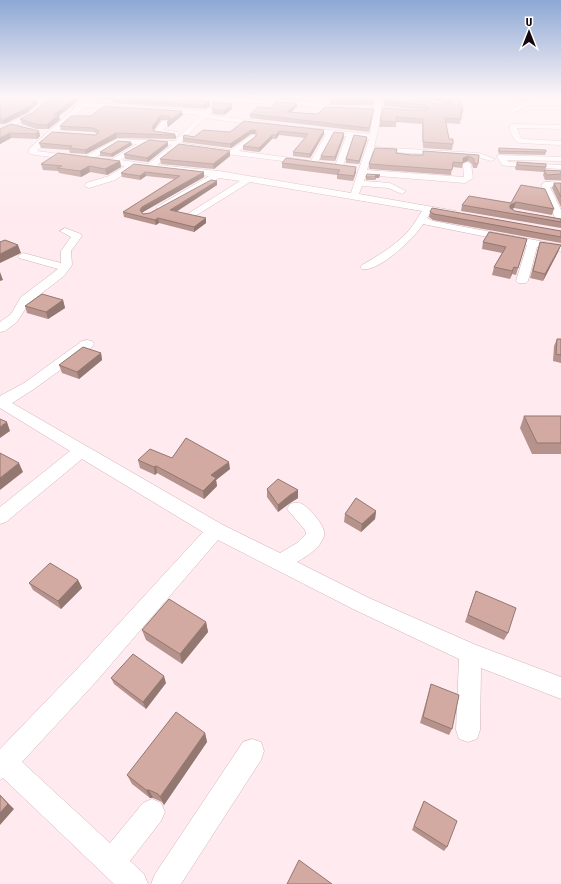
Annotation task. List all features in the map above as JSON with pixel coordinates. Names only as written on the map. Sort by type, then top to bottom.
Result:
[{"type":"street","points":[[45,138],[32,150],[32,152],[219,174],[296,186],[357,189],[390,186],[402,191]]},
{"type":"street","points":[[150,166],[177,144],[181,138]]},
{"type":"street","points":[[234,152],[250,138]]},
{"type":"street","points":[[87,159],[116,141],[144,142],[152,140],[316,164],[328,138]]},
{"type":"street","points":[[349,138],[336,166],[358,169],[434,173],[466,180],[468,178],[467,164]]},
{"type":"street","points":[[357,189],[358,169],[370,148],[373,138]]},
{"type":"street","points":[[518,138],[522,141],[561,143]]},
{"type":"street","points":[[113,162],[144,142]]},
{"type":"street","points":[[370,148],[480,155],[491,159]]},
{"type":"street","points":[[516,149],[561,150]]},
{"type":"street","points":[[561,158],[501,157],[506,164],[561,167]]},
{"type":"street","points":[[89,185],[112,178],[133,164]]},
{"type":"street","points":[[154,212],[219,174]]},
{"type":"street","points":[[192,215],[249,179]]},
{"type":"street","points":[[296,186],[309,180],[357,189],[428,209],[464,215]]},
{"type":"street","points":[[558,220],[545,185],[561,184]]},
{"type":"street","points":[[366,266],[374,263],[413,232],[428,209]]},
{"type":"street","points":[[421,220],[561,248]]},
{"type":"street","points":[[0,328],[13,318],[18,312],[20,305],[25,300],[60,274],[66,265],[66,252],[77,236],[65,231]]},
{"type":"street","points":[[522,281],[533,243]]},
{"type":"street","points":[[23,256],[64,267]]},
{"type":"street","points":[[87,344],[29,386],[4,408],[82,450],[216,530],[282,562],[362,604],[470,653],[561,688]]},
{"type":"street","points":[[0,517],[82,450]]},
{"type":"street","points":[[282,562],[312,542],[316,536],[315,529],[296,509]]},
{"type":"street","points":[[134,884],[2,765],[86,676],[216,530]]},
{"type":"street","points":[[468,730],[470,653]]},
{"type":"street","points":[[165,884],[252,751]]},
{"type":"street","points":[[111,863],[152,812]]},
{"type":"building","points":[[45,138],[106,138],[85,150],[69,148],[72,146],[39,143]]},
{"type":"building","points":[[185,138],[239,138],[230,144]]},
{"type":"building","points":[[253,138],[269,138],[259,148],[243,146]]},
{"type":"building","points":[[304,138],[319,138],[310,154],[293,152]]},
{"type":"building","points":[[331,138],[342,138],[335,157],[321,156]]},
{"type":"building","points":[[353,138],[367,138],[359,161],[346,159]]},
{"type":"building","points":[[423,138],[453,139],[453,144],[423,142]]},
{"type":"building","points":[[149,140],[168,142],[147,158],[124,154]]},
{"type":"building","points":[[118,141],[131,142],[111,154],[100,152]]},
{"type":"building","points":[[179,144],[230,151],[213,164],[160,159]]},
{"type":"building","points":[[375,148],[397,149],[396,153],[411,155],[423,155],[423,151],[479,155],[478,164],[474,163],[474,159],[469,156],[463,158],[463,163],[453,162],[452,170],[369,164]]},
{"type":"building","points":[[499,148],[546,150],[546,152],[499,151]]},
{"type":"building","points":[[58,153],[120,161],[105,169],[89,166],[80,171],[57,168],[62,166],[41,164]]},
{"type":"building","points":[[286,158],[356,167],[354,176],[337,174],[340,170],[282,163]]},
{"type":"building","points":[[517,162],[546,164],[546,167],[518,165]]},
{"type":"building","points":[[134,164],[204,172],[142,207],[140,210],[143,214],[150,213],[211,180],[217,181],[170,210],[206,218],[194,227],[158,218],[155,220],[123,212],[180,176],[145,172],[140,176],[121,173]]},
{"type":"building","points":[[544,170],[561,171],[561,174],[547,175]]},
{"type":"building","points":[[367,174],[380,175],[376,175],[375,177],[366,177]]},
{"type":"building","points":[[554,183],[561,183],[561,197]]},
{"type":"building","points":[[521,185],[545,189],[554,209],[516,202],[510,205],[510,208],[515,211],[561,219],[561,222],[462,205],[469,196],[511,203]]},
{"type":"building","points":[[432,208],[561,231],[561,237],[434,214],[430,212]]},
{"type":"building","points":[[489,232],[527,239],[518,268],[514,267],[512,271],[494,267],[506,247],[483,242]]},
{"type":"building","points":[[5,240],[18,245],[0,254],[0,242]]},
{"type":"building","points":[[540,242],[561,245],[545,274],[533,271]]},
{"type":"building","points":[[42,294],[63,300],[46,312],[25,306]]},
{"type":"building","points":[[557,339],[561,339],[561,355],[556,354]]},
{"type":"building","points":[[83,347],[101,353],[77,372],[59,365]]},
{"type":"building","points":[[524,416],[561,416],[561,443],[537,443]]},
{"type":"building","points":[[0,419],[7,422],[0,427]]},
{"type":"building","points":[[186,438],[229,462],[211,475],[216,478],[203,491],[156,466],[154,467],[138,460],[150,449],[172,458]]},
{"type":"building","points":[[0,453],[19,463],[0,478]]},
{"type":"building","points":[[278,479],[298,490],[278,505],[267,489]]},
{"type":"building","points":[[356,498],[376,511],[362,524],[345,514]]},
{"type":"building","points":[[50,563],[78,580],[58,601],[29,583]]},
{"type":"building","points":[[476,591],[516,608],[508,633],[468,615]]},
{"type":"building","points":[[169,599],[206,622],[180,654],[142,630]]},
{"type":"building","points":[[133,654],[164,676],[143,702],[111,678]]},
{"type":"building","points":[[431,684],[459,695],[452,729],[423,717]]},
{"type":"building","points":[[176,712],[205,733],[160,797],[158,794],[146,790],[127,775]]},
{"type":"building","points":[[0,795],[8,804],[0,813]]},
{"type":"building","points":[[424,801],[457,821],[447,847],[414,826]]},
{"type":"building","points":[[299,860],[332,884],[287,884]]}]
